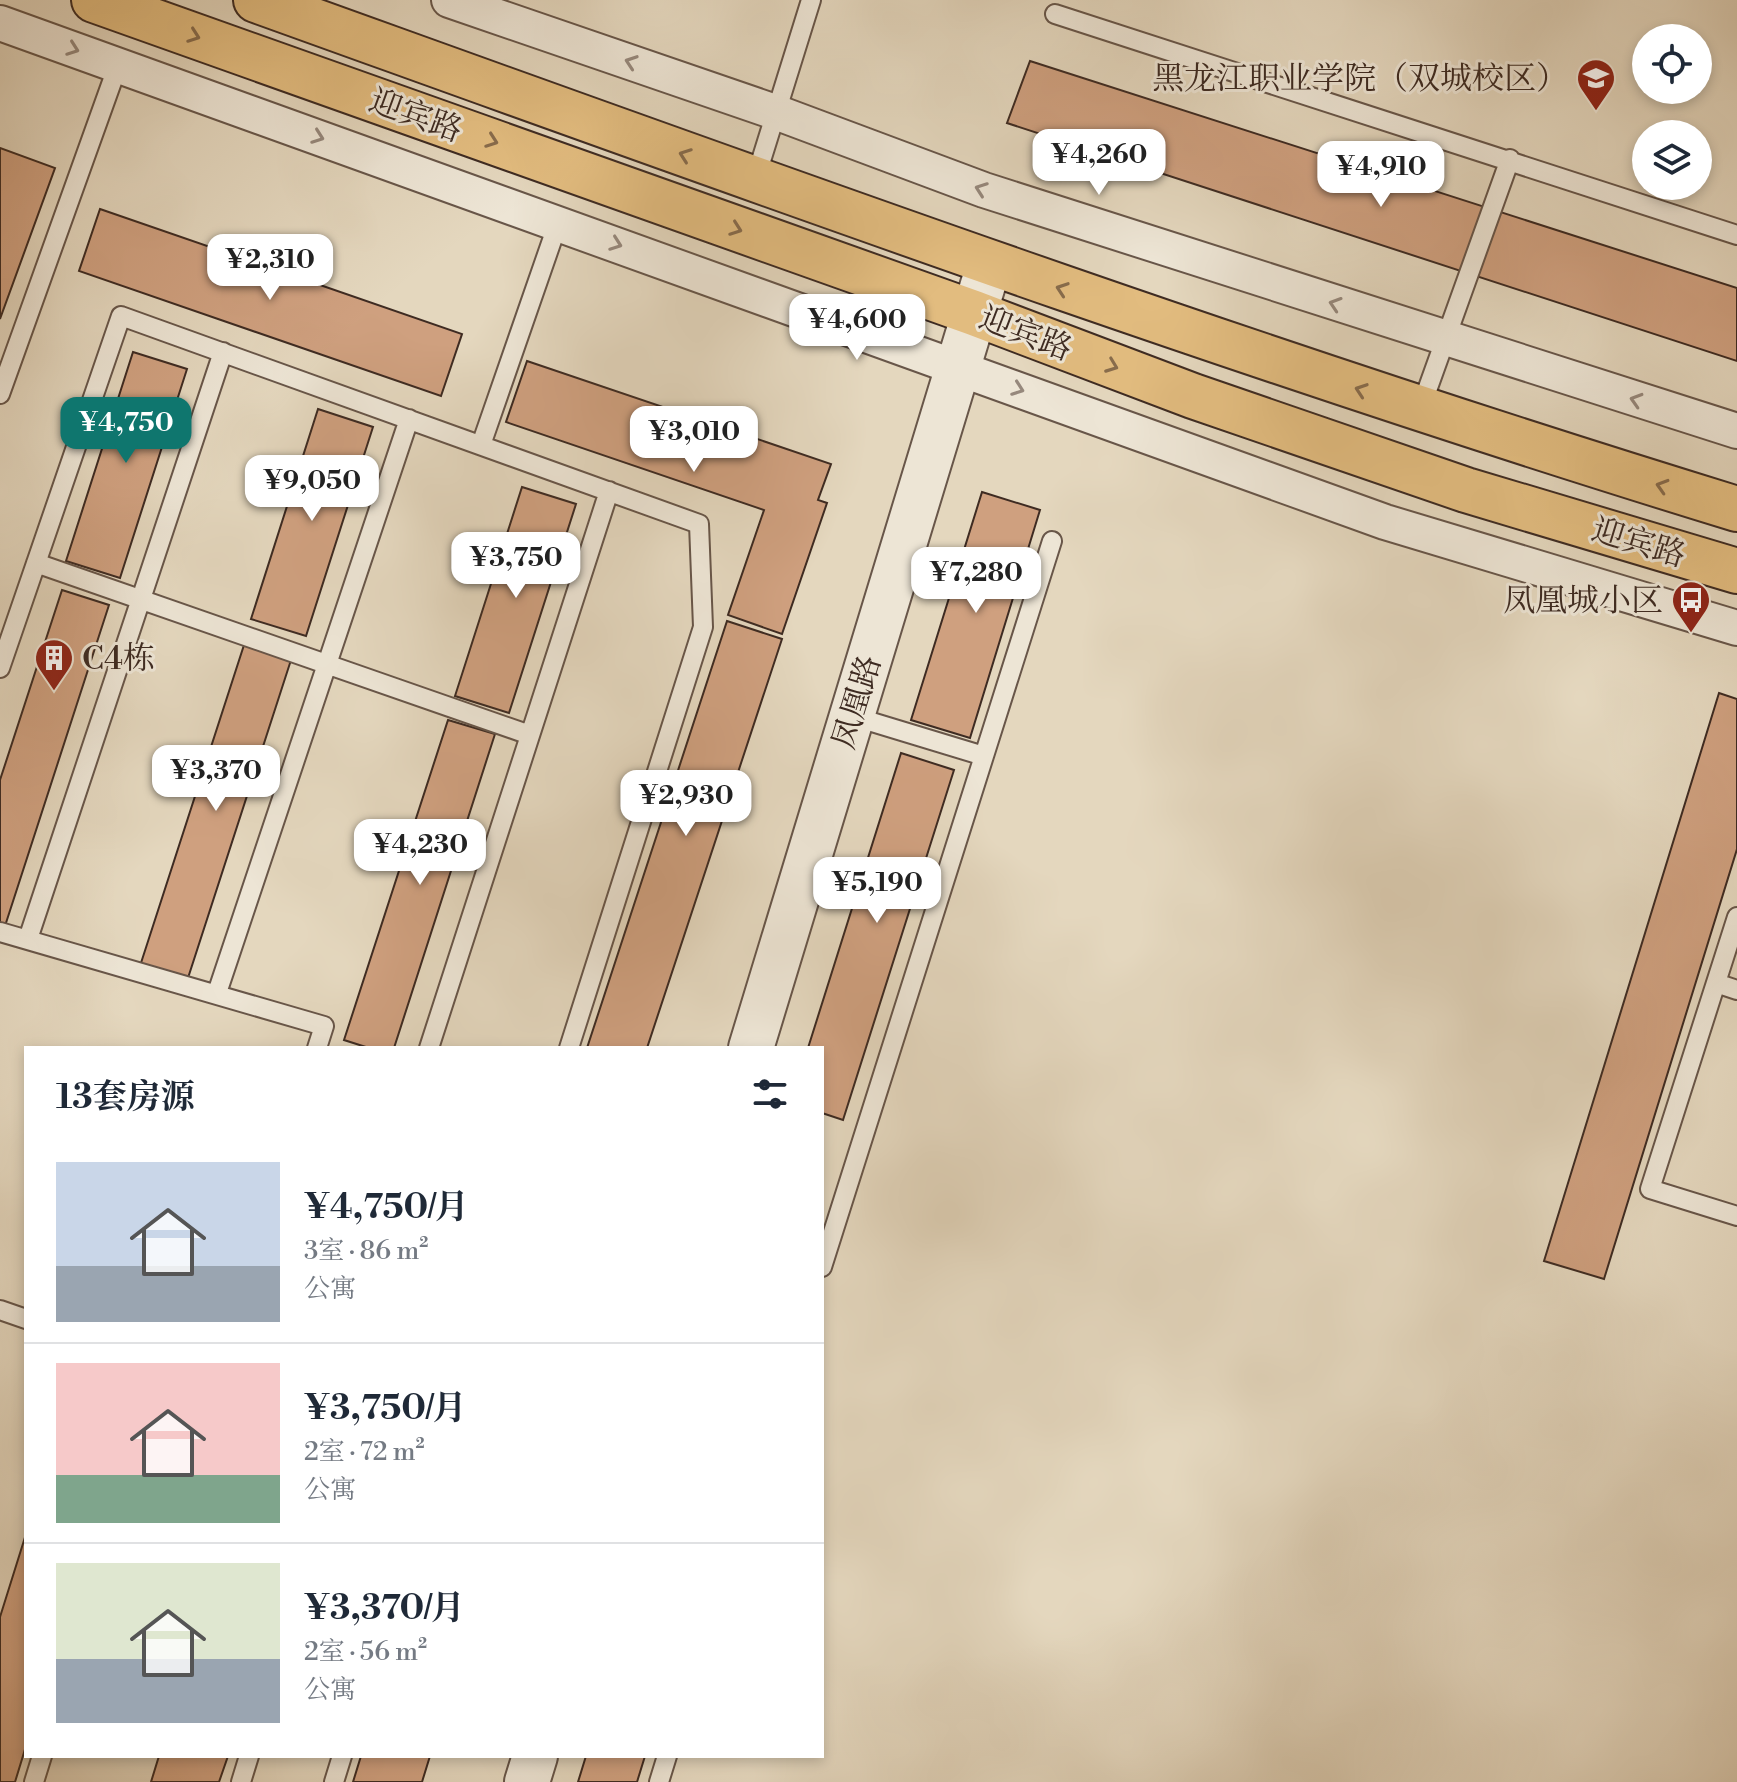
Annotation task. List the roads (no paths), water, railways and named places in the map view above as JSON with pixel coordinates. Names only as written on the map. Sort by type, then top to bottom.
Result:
[{"type":"main road","name":"迎宾路","points":[[94,0],[974,313],[1193,396],[1452,485],[1737,571]]},
{"type":"main road","name":"迎宾路","points":[[256,0],[989,265],[1420,410],[1737,509]]},
{"type":"street","points":[[449,0],[778,113],[984,190],[1737,431]]},
{"type":"street","points":[[0,23],[1385,522],[1737,628]]},
{"type":"street","name":"凤凰路","points":[[752,1046],[989,265]]},
{"type":"street","points":[[527,1782],[534,1758]]},
{"type":"lane","points":[[755,180],[811,0]]},
{"type":"lane","points":[[1055,14],[1737,235]]},
{"type":"lane","points":[[0,394],[118,65]]},
{"type":"lane","points":[[1420,410],[1510,159]]},
{"type":"lane","points":[[481,445],[558,223]]},
{"type":"lane","points":[[0,668],[121,316],[699,524],[703,627],[570,1046]]},
{"type":"lane","points":[[28,939],[223,352]]},
{"type":"lane","points":[[217,993],[409,419]]},
{"type":"lane","points":[[430,1046],[609,491]]},
{"type":"lane","points":[[824,1261],[1052,541]]},
{"type":"lane","points":[[36,563],[530,735]]},
{"type":"lane","points":[[852,716],[984,756]]},
{"type":"lane","points":[[1737,917],[1650,1189],[1737,1216]]},
{"type":"lane","points":[[0,932],[324,1026],[318,1046]]},
{"type":"lane","points":[[1716,983],[1737,990]]},
{"type":"lane","points":[[0,1310],[24,1318]]},
{"type":"lane","points":[[34,1782],[41,1758]]},
{"type":"lane","points":[[241,1782],[248,1758]]},
{"type":"lane","points":[[334,1782],[341,1758]]},
{"type":"lane","points":[[659,1782],[666,1758]]},
{"type":"place","name":"黑龙江职业学院（双城校区）","points":[[1596,112]]},
{"type":"place","name":"凤凰城小区","points":[[1691,634]]},
{"type":"place","name":"C4栋","points":[[54,692]]}]
